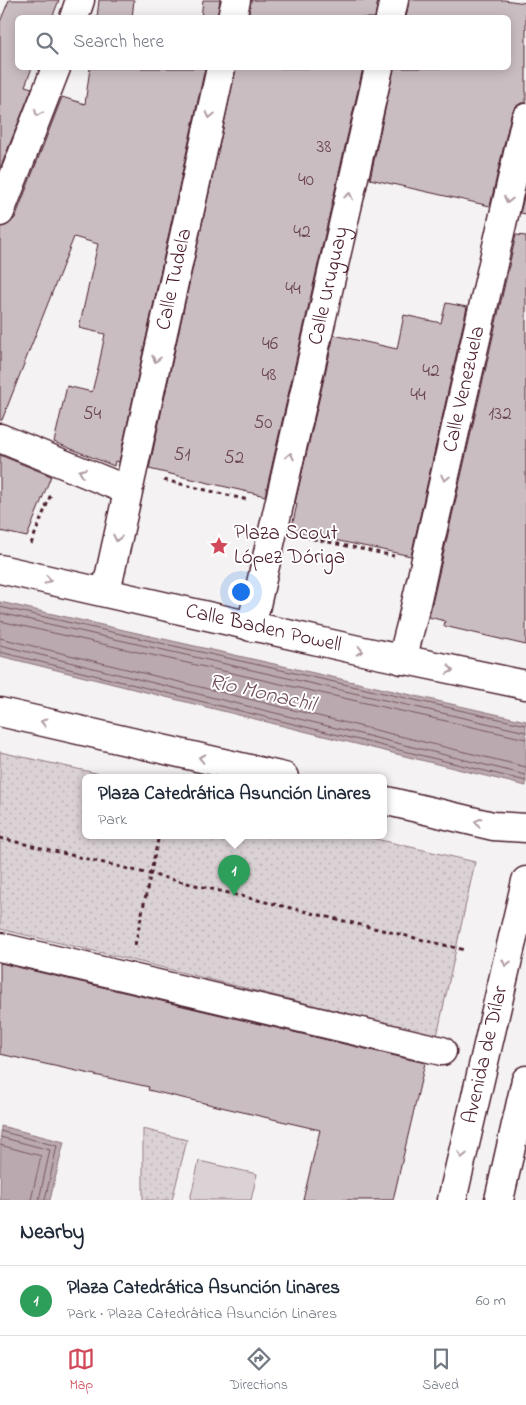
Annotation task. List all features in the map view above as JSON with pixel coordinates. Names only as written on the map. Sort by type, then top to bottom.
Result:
[{"type":"street","points":[[75,15],[80,0]]},
{"type":"street","points":[[233,15],[236,0]]},
{"type":"street","points":[[391,15],[394,0]]},
{"type":"street","points":[[0,212],[55,70]]},
{"type":"street","name":"Calle Tudela","points":[[127,490],[221,70]]},
{"type":"street","name":"Calle Uruguay","points":[[251,627],[378,70]]},
{"type":"street","name":"Calle Venezuela","points":[[402,660],[415,612],[526,118]]},
{"type":"street","points":[[0,438],[127,490],[106,592]]},
{"type":"street","name":"Calle Baden Powell","points":[[0,569],[251,627],[526,685]]},
{"type":"street","points":[[0,712],[271,774]]},
{"type":"street","points":[[387,801],[494,826],[526,828]]},
{"type":"street","name":"Avenida de Dílar","points":[[452,1200],[526,881]]},
{"type":"street","points":[[0,947],[442,1051]]},
{"type":"street","points":[[499,1200],[526,1080]]},
{"type":"path","points":[[163,480],[249,500]]},
{"type":"path","points":[[30,544],[51,493]]},
{"type":"path","points":[[298,535],[395,556]]},
{"type":"path","points":[[0,838],[465,950]]},
{"type":"path","points":[[128,977],[158,839]]},
{"type":"shaded area","points":[[0,752],[100,774],[82,774],[82,839],[376,839],[475,862],[437,1036],[0,929]]},
{"type":"shaded area","points":[[143,1129],[187,1140],[172,1200],[143,1200]]},
{"type":"shaded area","points":[[199,1161],[257,1174],[251,1200],[190,1200]]},
{"type":"water","name":"Río Monachil","points":[[0,602],[526,721],[526,786],[0,656]]},
{"type":"water","points":[[1,1126],[64,1142],[50,1200],[0,1200]]},
{"type":"building","points":[[9,0],[59,0],[53,15],[15,15],[15,70],[31,70],[25,86],[32,88],[0,169],[0,22]]},
{"type":"building","points":[[99,0],[134,0],[132,15],[97,15]]},
{"type":"building","points":[[203,0],[220,0],[218,15],[201,15]]},
{"type":"building","points":[[251,0],[378,0],[376,15],[248,15]]},
{"type":"building","points":[[409,0],[504,0],[526,3],[526,103],[521,103],[515,107],[511,115],[490,206],[370,179],[394,70],[511,70],[511,15],[406,15]]},
{"type":"building","points":[[90,70],[205,70],[119,462],[115,461],[114,466],[54,442],[67,386],[92,392],[99,364],[105,334],[79,328],[98,244],[74,237],[2,420],[0,420],[0,227],[9,224],[15,218],[62,97],[85,104]]},
{"type":"building","points":[[236,70],[363,70],[265,496],[149,469]]},
{"type":"building","points":[[526,189],[526,214],[520,213]]},
{"type":"building","points":[[516,235],[526,236],[526,645],[444,626],[445,621],[429,617]]},
{"type":"building","points":[[446,303],[467,307],[411,556],[291,531],[297,504],[295,503],[334,335],[397,349],[404,315],[441,323]]},
{"type":"building","points":[[0,455],[51,476],[27,537],[0,531]]},
{"type":"building","points":[[0,963],[425,1063],[393,1200],[303,1200],[320,1130],[148,1090],[149,1087],[0,1054]]},
{"type":"place","name":"Plaza Scout López Dóriga","points":[[219,546]]},
{"type":"place","name":"Plaza Catedrática Asunción Linares","points":[[234,896]]}]
